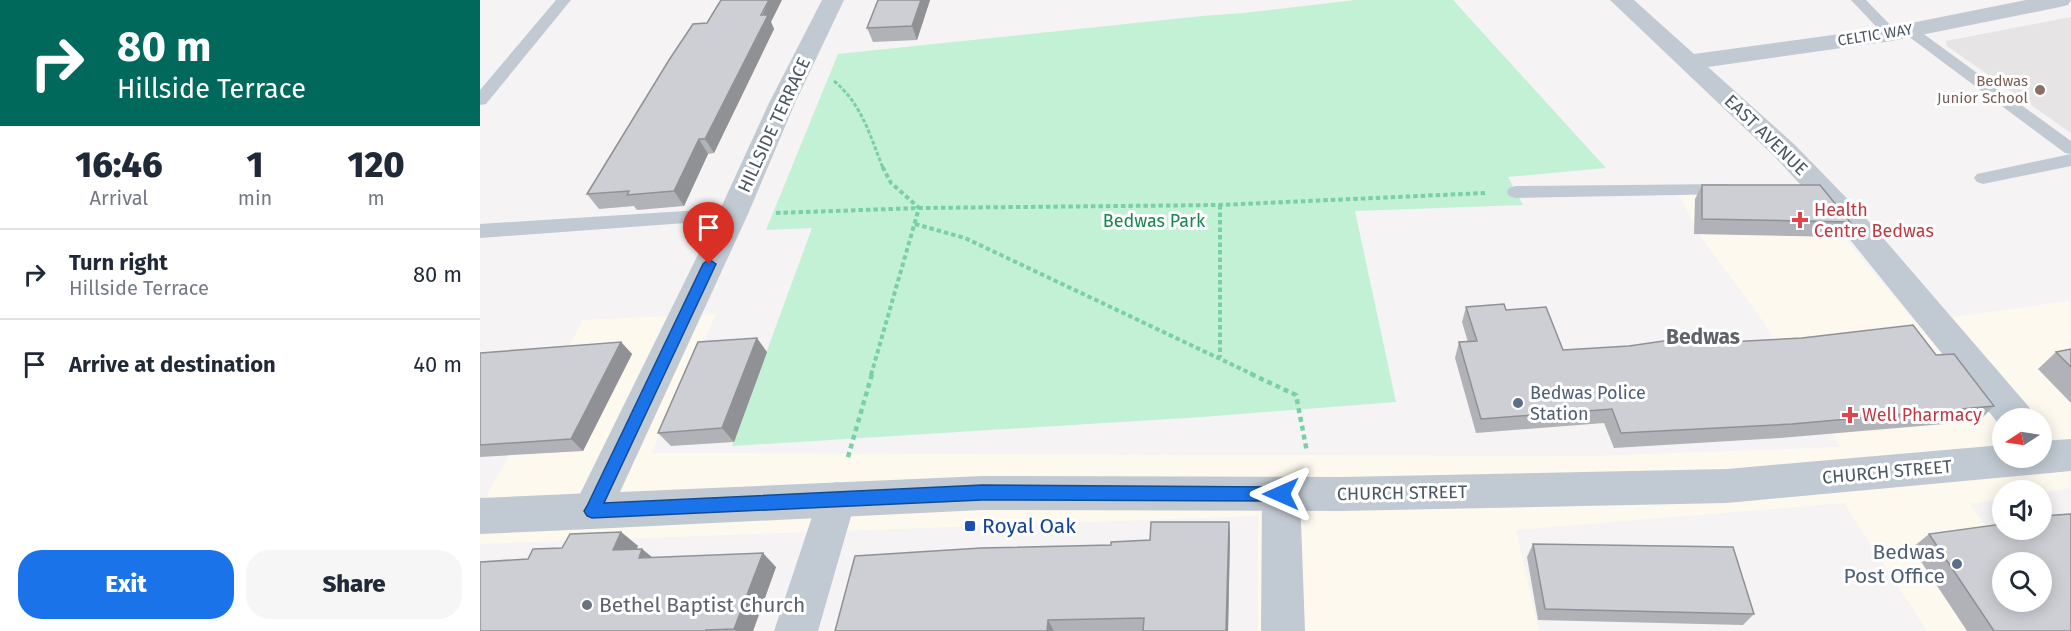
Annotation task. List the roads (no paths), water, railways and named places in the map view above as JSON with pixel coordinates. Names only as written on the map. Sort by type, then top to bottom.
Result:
[{"type":"street","name":"HILLSIDE TERRACE","points":[[592,511],[833,0]]},
{"type":"street","name":"EAST AVENUE","points":[[1621,0],[1785,151],[1805,188],[1854,224],[2008,408]]},
{"type":"street","name":"CELTIC WAY","points":[[1689,62],[1900,32],[2019,3],[2060,0]]},
{"type":"street","name":"CHURCH STREET","points":[[480,516],[982,493],[1299,494],[1726,486],[2054,454]]},
{"type":"street","points":[[1283,631],[1299,494]]},
{"type":"street","points":[[796,631],[837,499]]},
{"type":"lane","points":[[480,100],[564,0]]},
{"type":"lane","points":[[1858,0],[1900,32],[2071,149]]},
{"type":"lane","points":[[1983,178],[2071,160]]},
{"type":"lane","points":[[1516,192],[1738,190]]},
{"type":"lane","points":[[480,231],[733,214]]},
{"type":"place","name":"Bedwas Junior School","points":[[2040,90]]},
{"type":"place","name":"Health Centre Bedwas","points":[[1800,220]]},
{"type":"place","name":"Bedwas Police Station","points":[[1518,403]]},
{"type":"place","name":"Well Pharmacy","points":[[1850,415]]},
{"type":"place","name":"Royal Oak","points":[[970,526]]},
{"type":"place","name":"Bedwas Post Office","points":[[1957,564]]},
{"type":"place","name":"Bethel Baptist Church","points":[[587,605]]},
{"type":"district","name":"Bedwas","points":[[1703,337]]},
{"type":"park label","name":"Bedwas Park","points":[[1154,221]]}]
